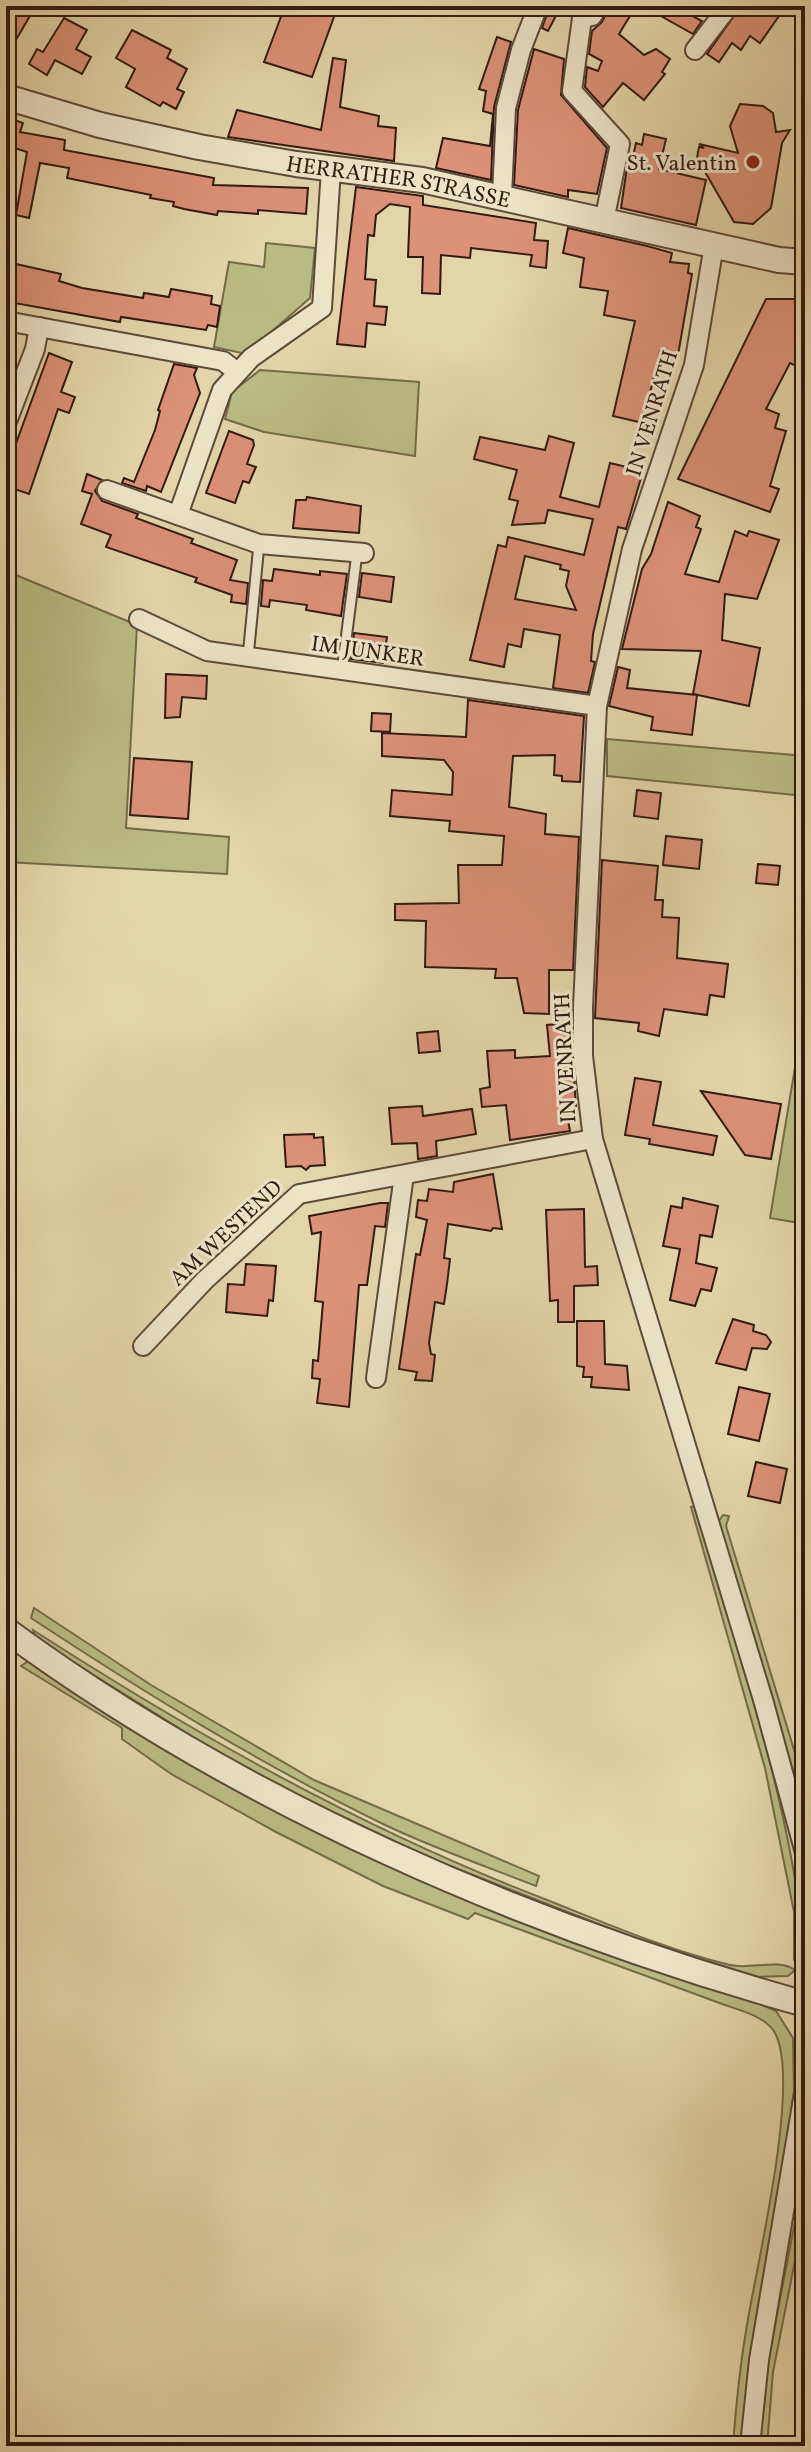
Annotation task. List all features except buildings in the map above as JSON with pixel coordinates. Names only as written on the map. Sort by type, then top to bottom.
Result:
[{"type":"street","points":[[502,196],[506,108],[521,50],[538,6]]},
{"type":"street","points":[[598,6],[592,16],[581,12],[572,91],[620,144],[604,221]]},
{"type":"street","points":[[695,50],[729,6]]},
{"type":"street","name":"HERRATHER STRASSE","points":[[6,97],[100,125],[331,169],[422,180],[798,262]]},
{"type":"street","points":[[178,515],[222,390],[236,371],[322,308],[331,169]]},
{"type":"street","name":"IN VENRATH","points":[[714,245],[694,365],[632,549],[597,706],[583,1056],[593,1139],[764,1703],[805,1853]]},
{"type":"street","points":[[6,321],[223,361],[236,371]]},
{"type":"street","points":[[6,424],[35,349],[39,327]]},
{"type":"street","points":[[107,490],[259,544],[360,553]]},
{"type":"street","name":"IM JUNKER","points":[[139,619],[207,651],[597,706]]},
{"type":"street","name":"AM WESTEND","points":[[143,1346],[205,1280],[299,1194],[593,1139]]},
{"type":"street","points":[[376,1378],[404,1175]]},
{"type":"street","points":[[6,1630],[195,1751],[313,1816],[423,1867],[713,1978],[805,2004]]},
{"type":"street","points":[[750,2446],[759,2360],[805,2087]]},
{"type":"lane","points":[[248,657],[259,544]]},
{"type":"lane","points":[[342,671],[360,553]]},
{"type":"green space","points":[[266,243],[315,248],[310,298],[246,354],[214,347],[229,262],[264,267]]},
{"type":"green space","points":[[260,370],[419,382],[415,456],[264,432],[225,419],[232,392]]},
{"type":"green space","points":[[6,571],[137,625],[126,828],[229,837],[227,874],[6,862]]},
{"type":"green space","points":[[607,739],[805,756],[805,796],[607,776]]},
{"type":"green space","points":[[805,1007],[805,1224],[770,1218]]},
{"type":"green space","points":[[694,1506],[744,1667],[786,1830],[804,1942],[799,1963],[794,1960],[794,1912],[765,1768],[691,1507]]},
{"type":"green space","points":[[723,1515],[729,1516],[726,1526],[805,1786],[805,1811],[718,1522]]},
{"type":"green space","points":[[34,1608],[151,1685],[314,1780],[539,1876],[536,1886],[402,1833],[292,1777],[160,1700],[31,1618]]},
{"type":"green space","points":[[33,1630],[156,1706],[281,1777],[475,1871],[683,1952],[730,1965],[772,1964],[795,1970],[788,1976],[756,1977],[670,1952],[430,1858],[293,1793],[211,1748],[36,1639]]},
{"type":"green space","points":[[30,1660],[165,1746],[776,2011],[793,2038],[794,2092],[743,2446],[733,2446],[738,2385],[774,2176],[783,2094],[782,2060],[772,2029],[746,2012],[475,1913],[468,1919],[383,1886],[171,1774],[122,1739],[122,1728],[21,1666]]},
{"type":"green space","points":[[805,2170],[805,2210],[773,2372],[767,2446],[759,2446],[769,2356]]},
{"type":"place","name":"St. Valentin","points":[[753,162]]}]
